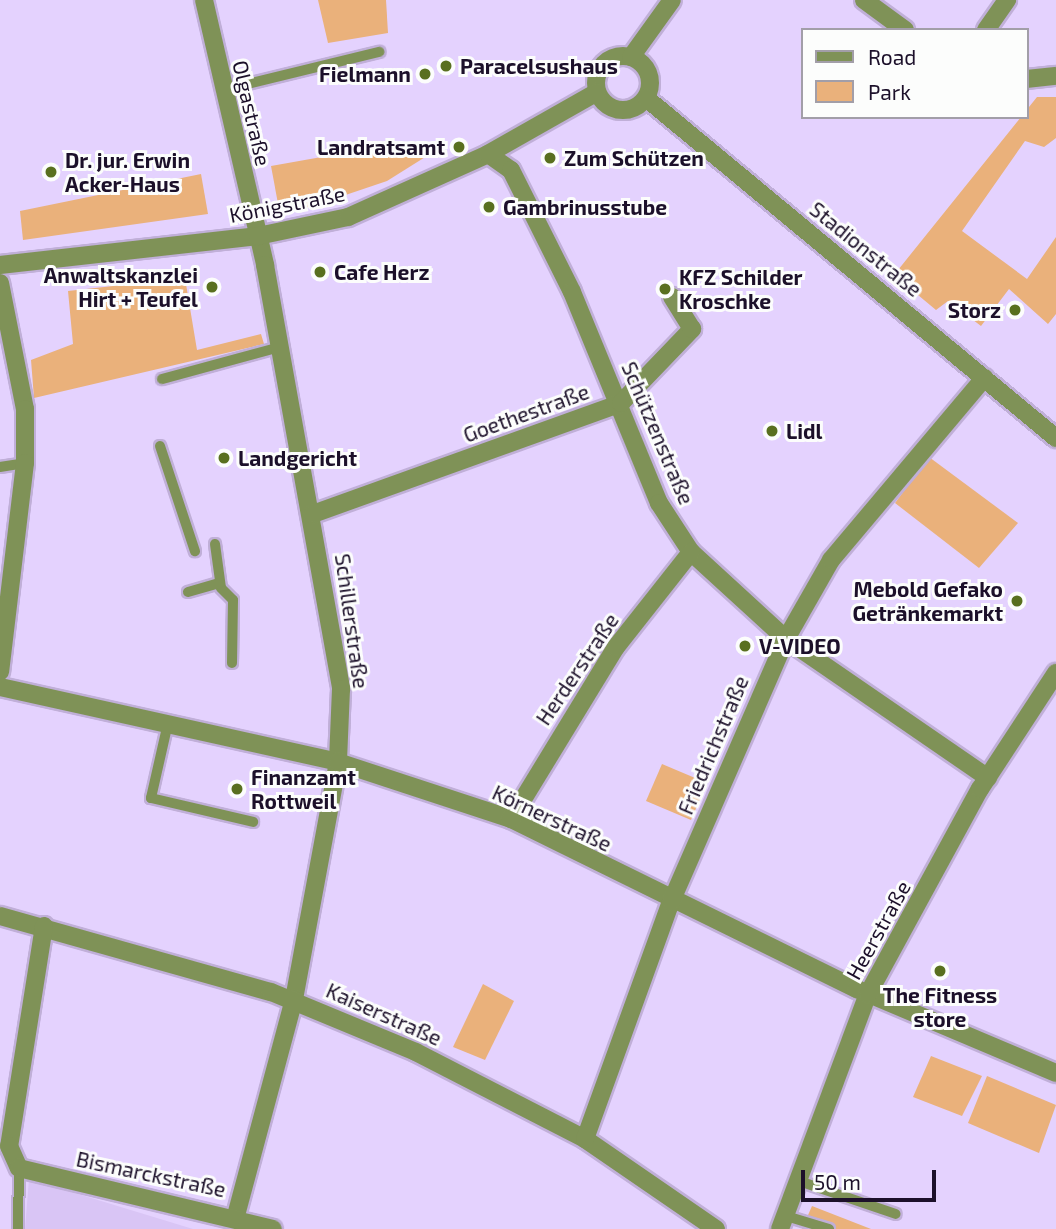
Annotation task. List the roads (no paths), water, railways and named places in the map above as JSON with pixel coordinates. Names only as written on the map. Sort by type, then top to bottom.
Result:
[{"type":"street","name":"Olgastraße","points":[[204,0],[258,236]]},
{"type":"street","points":[[631,57],[672,0]]},
{"type":"street","points":[[864,0],[902,28]]},
{"type":"street","points":[[987,28],[1007,0]]},
{"type":"street","points":[[614,57],[631,57],[648,74],[646,97],[624,110],[608,106],[597,92],[600,67],[614,57]]},
{"type":"street","points":[[1028,79],[1056,76]]},
{"type":"street","name":"Königstraße","points":[[0,265],[258,236],[348,217],[488,154],[597,92]]},
{"type":"street","name":"Stadionstraße","points":[[646,97],[1056,438]]},
{"type":"street","name":"Schützenstraße","points":[[488,154],[511,170],[621,403],[659,503],[691,552],[786,639],[988,778]]},
{"type":"street","name":"Schillerstraße","points":[[236,1216],[294,999],[338,762],[341,689],[313,513],[258,236]]},
{"type":"street","points":[[0,283],[25,409],[25,463],[0,672]]},
{"type":"street","name":"Goethestraße","points":[[313,513],[621,403],[692,329],[672,297]]},
{"type":"street","name":"Friedrichstraße","points":[[585,1139],[671,902],[786,639],[831,560],[984,378]]},
{"type":"street","name":"Herderstraße","points":[[511,819],[616,647],[691,552]]},
{"type":"street","name":"Heerstraße","points":[[783,1223],[868,994],[988,778],[1056,673]]},
{"type":"street","name":"Körnerstraße","points":[[0,687],[338,762],[511,819],[671,902],[868,994],[1056,1073]]},
{"type":"street","name":"Kaiserstraße","points":[[0,916],[44,926],[294,999],[416,1052],[585,1139],[716,1229]]},
{"type":"street","points":[[19,1168],[9,1146],[44,926]]},
{"type":"street","name":"Bismarckstraße","points":[[19,1168],[236,1216],[273,1229]]},
{"type":"lane","points":[[223,90],[379,52]]},
{"type":"lane","points":[[162,379],[280,347]]},
{"type":"lane","points":[[160,446],[195,551]]},
{"type":"lane","points":[[0,467],[25,463]]},
{"type":"lane","points":[[215,544],[220,583],[233,600],[232,663]]},
{"type":"lane","points":[[188,592],[220,583]]},
{"type":"lane","points":[[168,723],[151,798],[253,822]]},
{"type":"lane","points":[[18,1229],[19,1168]]},
{"type":"lane","points":[[799,1181],[896,1214]]},
{"type":"lane","points":[[783,1223],[828,1229]]},
{"type":"place","name":"Paracelsushaus","points":[[446,66]]},
{"type":"place","name":"Fielmann","points":[[425,74]]},
{"type":"place","name":"Landratsamt","points":[[459,147]]},
{"type":"place","name":"Zum Schützen","points":[[550,158]]},
{"type":"place","name":"Dr. jur. Erwin Acker-Haus","points":[[51,172]]},
{"type":"place","name":"Gambrinusstube","points":[[489,207]]},
{"type":"place","name":"Cafe Herz","points":[[320,272]]},
{"type":"place","name":"Anwaltskanzlei Hirt + Teufel","points":[[212,287]]},
{"type":"place","name":"KFZ Schilder Kroschke","points":[[665,289]]},
{"type":"place","name":"Storz","points":[[1015,310]]},
{"type":"place","name":"Lidl","points":[[772,431]]},
{"type":"place","name":"Landgericht","points":[[224,458]]},
{"type":"place","name":"Mebold Gefako Getränkemarkt","points":[[1017,601]]},
{"type":"place","name":"V-VIDEO","points":[[745,646]]},
{"type":"place","name":"Finanzamt Rottweil","points":[[237,789]]},
{"type":"place","name":"The Fitness store","points":[[940,971]]}]
